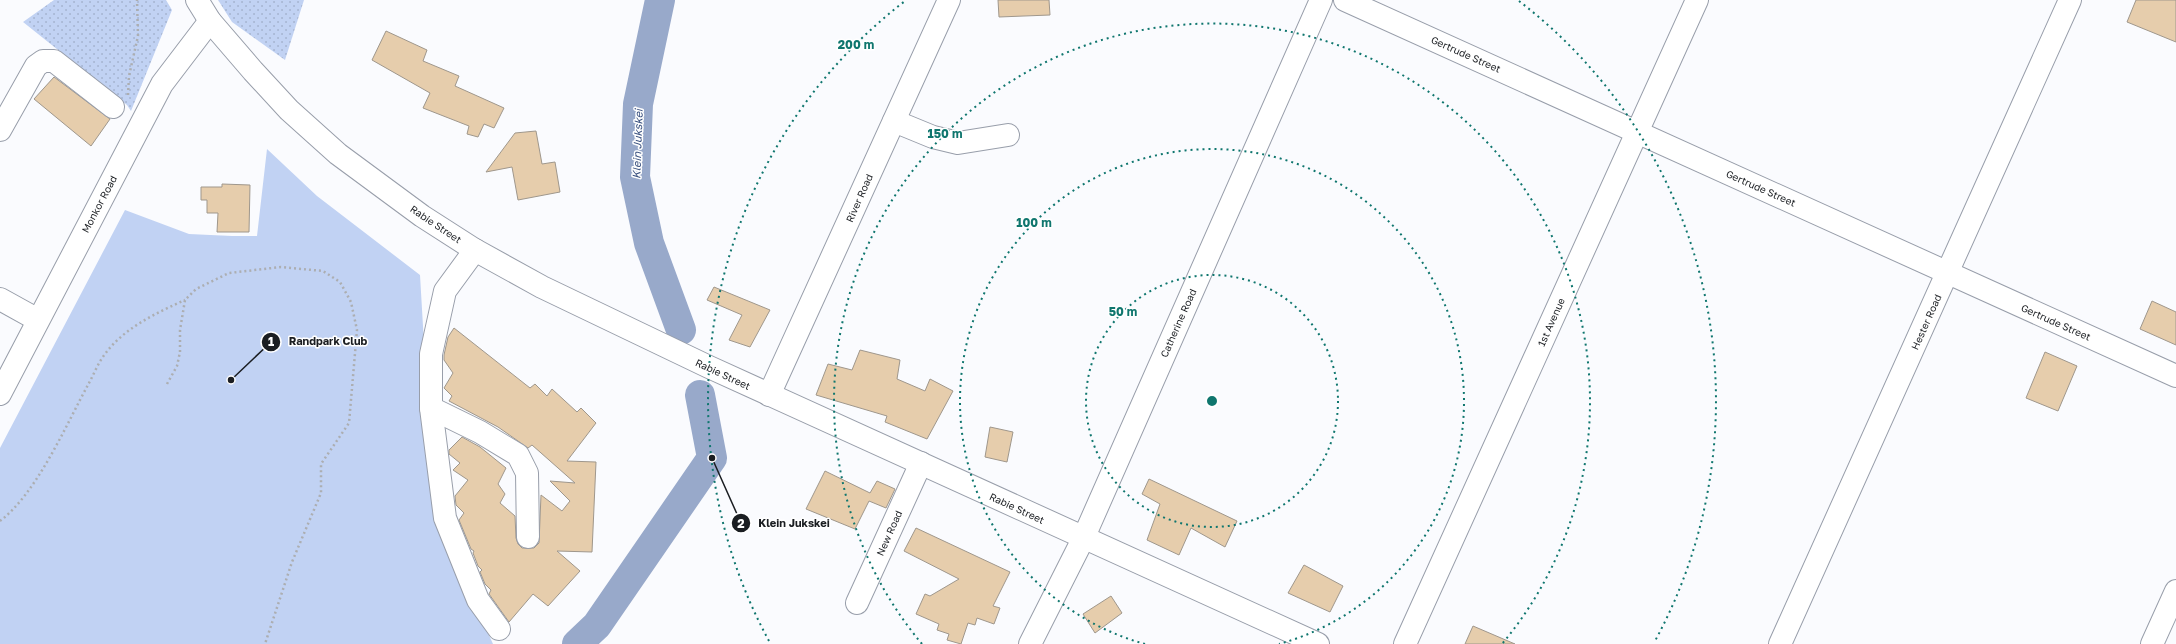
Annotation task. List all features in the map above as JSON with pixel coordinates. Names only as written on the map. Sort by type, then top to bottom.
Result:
[{"type":"street","name":"Rabie Street","points":[[197,0],[210,21],[289,110],[338,154],[422,216],[475,250],[542,287],[769,395],[921,463],[1083,539],[1318,644]]},
{"type":"street","name":"River Road","points":[[769,395],[949,0]]},
{"type":"street","name":"Catherine Road","points":[[1030,644],[1083,539],[1320,0]]},
{"type":"street","name":"Gertrude Street","points":[[1346,0],[2176,376]]},
{"type":"street","name":"1st Avenue","points":[[1405,644],[1697,0]]},
{"type":"street","name":"Hester Road","points":[[1780,644],[1948,274],[2070,0]]},
{"type":"street","name":"Monkor Road","points":[[0,394],[162,84],[210,21]]},
{"type":"street","points":[[0,130],[36,66],[43,62],[54,62],[120,103]]},
{"type":"street","points":[[894,121],[933,137],[958,143],[1008,135]]},
{"type":"street","points":[[475,250],[445,291],[431,354],[431,408],[445,518],[478,600],[499,629]]},
{"type":"street","points":[[0,299],[38,320]]},
{"type":"street","points":[[431,408],[480,432],[518,455],[526,473],[528,537]]},
{"type":"street","name":"New Road","points":[[857,603],[921,463]]},
{"type":"street","points":[[2152,644],[2176,591]]},
{"type":"path","points":[[120,103],[129,76],[138,36],[137,0]]},
{"type":"path","points":[[0,521],[10,514],[39,474],[104,354],[120,337],[156,312],[185,300],[196,289],[229,273],[281,267],[323,271],[340,282],[352,302],[356,330],[349,423],[321,464],[321,493],[292,562],[265,644]]},
{"type":"path","points":[[167,384],[177,366],[180,352],[180,330],[185,300]]},
{"type":"shaded area","points":[[54,0],[166,0],[172,10],[131,111],[127,105],[23,22]]},
{"type":"shaded area","points":[[218,0],[304,0],[285,60],[232,22]]},
{"type":"shaded area","points":[[267,149],[317,196],[420,275],[429,429],[441,530],[493,644],[0,644],[0,448],[125,210],[189,234],[257,236]]},
{"type":"building","points":[[998,0],[1049,0],[1050,15],[999,17]]},
{"type":"building","points":[[2136,0],[2176,0],[2176,42],[2127,22]]},
{"type":"building","points":[[386,31],[427,50],[423,61],[459,76],[455,86],[504,108],[494,128],[484,124],[478,137],[467,134],[469,126],[423,108],[430,93],[372,60]]},
{"type":"building","points":[[54,77],[110,119],[91,146],[34,99]]},
{"type":"building","points":[[536,131],[542,164],[555,162],[560,192],[518,200],[512,167],[486,172],[515,133]]},
{"type":"building","points":[[222,184],[250,185],[249,232],[217,232],[218,213],[207,213],[207,200],[201,200],[201,187],[222,187]]},
{"type":"building","points":[[714,287],[770,310],[750,347],[729,340],[742,315],[707,300]]},
{"type":"building","points":[[2152,301],[2176,312],[2176,345],[2140,329]]},
{"type":"building","points":[[454,328],[530,388],[535,384],[547,396],[552,389],[577,412],[581,408],[596,423],[567,461],[596,462],[592,552],[557,551],[580,571],[548,606],[533,594],[509,622],[489,594],[491,590],[485,584],[480,572],[482,570],[478,566],[473,553],[474,551],[471,549],[459,520],[464,513],[456,505],[455,496],[468,480],[453,470],[460,463],[449,454],[449,450],[462,437],[480,447],[506,468],[498,484],[505,494],[500,503],[515,516],[516,538],[518,544],[522,548],[534,548],[539,543],[541,495],[562,511],[570,501],[550,481],[575,483],[532,445],[528,448],[498,427],[449,401],[452,396],[444,388],[453,373],[444,360],[444,355],[448,337]]},
{"type":"building","points":[[860,350],[900,360],[897,379],[925,391],[930,379],[953,391],[927,439],[885,422],[887,416],[816,395],[828,364],[852,370]]},
{"type":"building","points":[[2045,352],[2077,366],[2058,411],[2026,398]]},
{"type":"building","points":[[990,427],[1013,432],[1007,462],[985,457]]},
{"type":"building","points":[[825,471],[870,493],[877,481],[895,489],[886,508],[869,501],[855,529],[806,509]]},
{"type":"building","points":[[1149,479],[1237,521],[1225,547],[1191,528],[1179,555],[1147,540],[1160,504],[1142,494]]},
{"type":"building","points":[[916,528],[1010,572],[993,606],[1000,608],[994,624],[977,618],[975,625],[968,623],[961,644],[947,640],[949,634],[937,630],[939,624],[916,614],[925,594],[930,596],[959,579],[904,551]]},
{"type":"building","points":[[1304,565],[1343,586],[1330,612],[1288,593]]},
{"type":"building","points":[[1111,596],[1122,613],[1095,633],[1083,614]]},
{"type":"building","points":[[1473,626],[1515,644],[1465,644]]},
{"type":"waterway","name":"Klein Jukskei","points":[[660,0],[638,104],[635,177],[649,243],[681,330]]},
{"type":"waterway","name":"Klein Jukskei","points":[[577,644],[597,625],[712,458],[700,395]]},
{"type":"place","name":"Randpark Club","points":[[231,380]]},
{"type":"place","name":"Klein Jukskei","points":[[712,458]]}]
